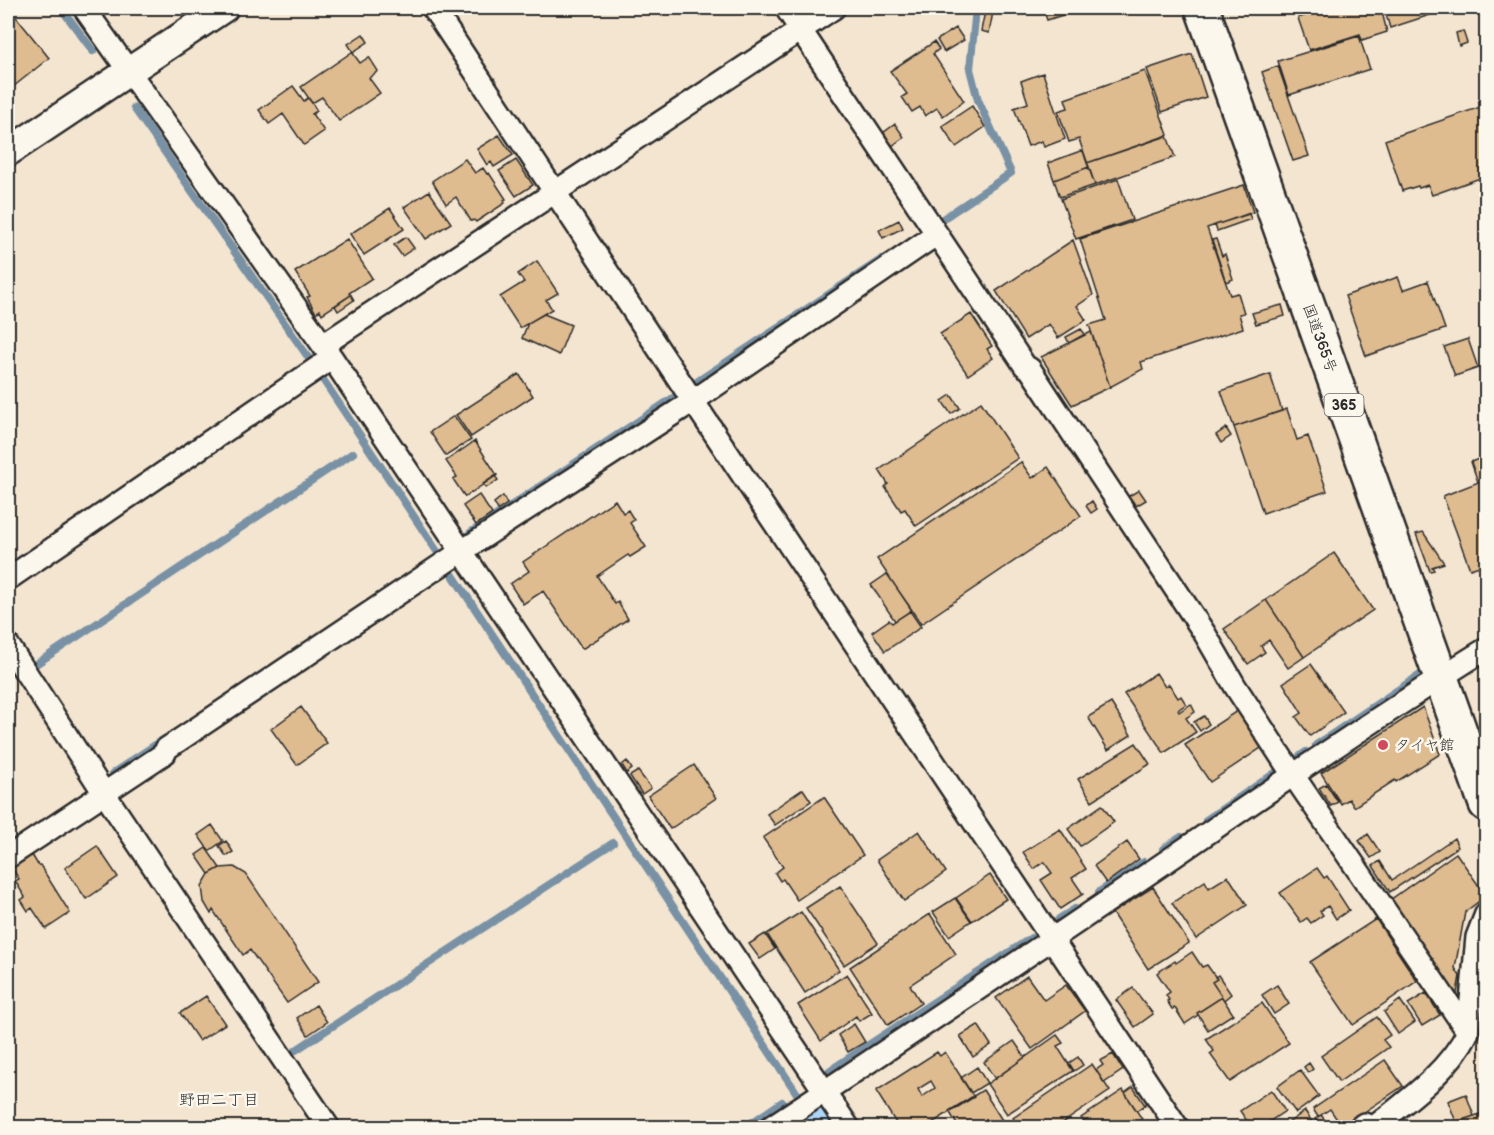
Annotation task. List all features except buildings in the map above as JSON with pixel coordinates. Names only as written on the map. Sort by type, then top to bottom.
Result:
[{"type":"highway","name":"国道365号","points":[[1202,8],[1486,804]]},
{"type":"street","points":[[84,8],[328,354],[822,1093],[849,1128]]},
{"type":"street","points":[[8,152],[224,8]]},
{"type":"street","points":[[433,8],[1178,1128]]},
{"type":"street","points":[[786,8],[1115,497],[1205,634],[1235,686],[1293,775],[1468,1032]]},
{"type":"street","points":[[8,579],[302,379],[328,354],[555,192],[834,8]]},
{"type":"street","points":[[8,857],[461,552],[693,402],[937,234]]},
{"type":"street","points":[[8,645],[104,793],[329,1128]]},
{"type":"street","points":[[769,1128],[1293,775],[1486,649]]},
{"type":"street","points":[[1359,1128],[1364,1124],[1374,1127],[1421,1090],[1463,1043],[1468,1032],[1477,937],[1486,914]]},
{"type":"water","points":[[817,1102],[834,1127],[811,1127],[801,1112]]},
{"type":"waterway","points":[[61,8],[93,51]]},
{"type":"waterway","points":[[941,220],[1011,173],[978,100],[970,69],[976,8]]},
{"type":"waterway","points":[[134,108],[306,354],[804,1104]]},
{"type":"waterway","points":[[698,381],[882,259]]},
{"type":"waterway","points":[[470,533],[673,398]]},
{"type":"waterway","points":[[36,664],[353,453]]},
{"type":"waterway","points":[[1316,745],[1420,675]]},
{"type":"waterway","points":[[113,773],[164,739]]},
{"type":"waterway","points":[[1296,759],[1306,752]]},
{"type":"waterway","points":[[1206,820],[1278,771]]},
{"type":"waterway","points":[[1163,849],[1181,837]]},
{"type":"waterway","points":[[296,1050],[613,843]]},
{"type":"waterway","points":[[1099,892],[1144,862]]},
{"type":"waterway","points":[[1059,919],[1075,909]]},
{"type":"waterway","points":[[829,1071],[1031,938]]},
{"type":"waterway","points":[[744,1128],[782,1102]]},
{"type":"place","name":"タイヤ館","points":[[1383,745]]},
{"type":"district","name":"野田二丁目","points":[[219,1099]]}]
